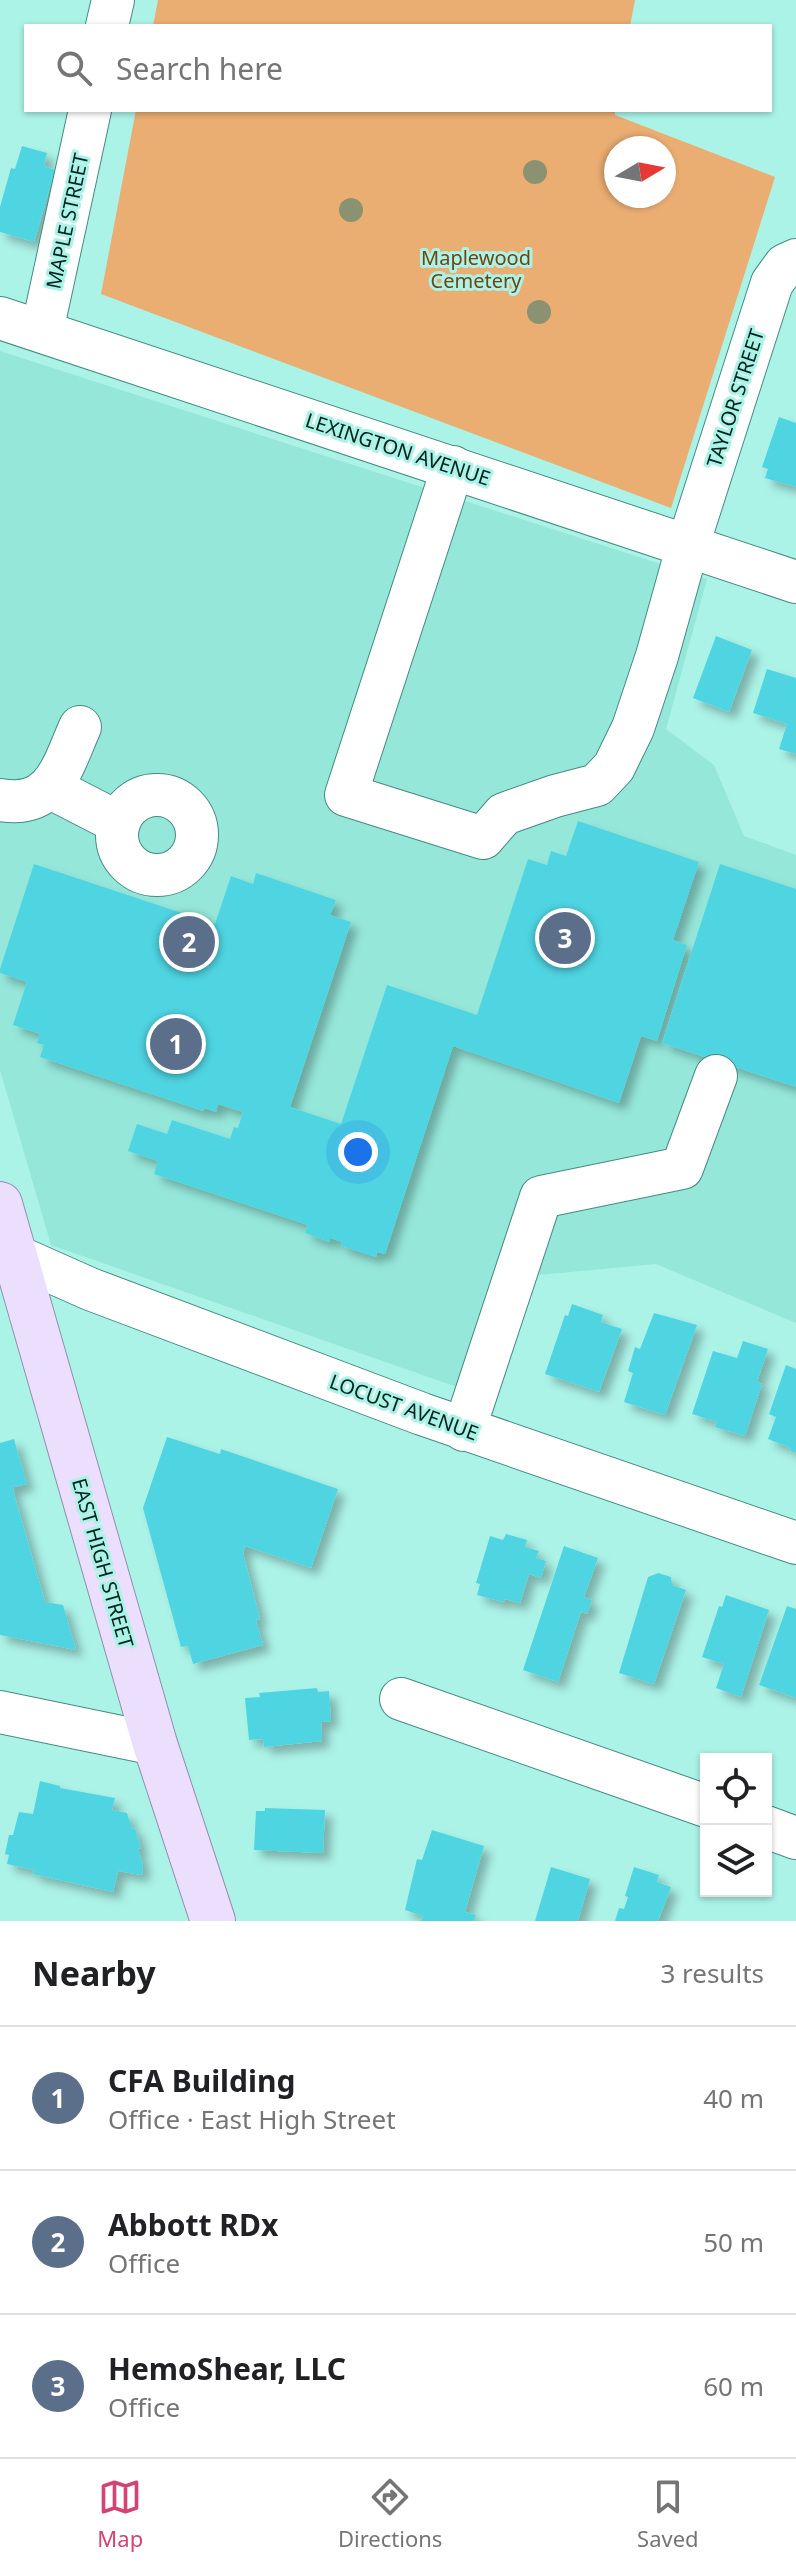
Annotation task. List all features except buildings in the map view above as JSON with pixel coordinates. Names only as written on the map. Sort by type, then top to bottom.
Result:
[{"type":"main road","name":"EAST HIGH STREET","points":[[0,1204],[8,1254],[155,1744],[213,1921]]},
{"type":"street","points":[[107,24],[113,0]]},
{"type":"street","name":"MAPLE STREET","points":[[42,331],[90,112]]},
{"type":"street","name":"TAYLOR STREET","points":[[453,467],[346,795],[483,838],[504,814],[597,785],[614,767],[633,728],[657,656],[688,545],[772,283],[785,265],[796,260]]},
{"type":"street","name":"LEXINGTON AVENUE","points":[[0,318],[796,582]]},
{"type":"street","points":[[0,800],[32,800],[51,788],[80,727]]},
{"type":"street","points":[[51,788],[119,823]]},
{"type":"street","points":[[464,1430],[541,1197],[682,1168],[716,1076]]},
{"type":"street","name":"LOCUST AVENUE","points":[[8,1254],[242,1348],[464,1430],[796,1543]]},
{"type":"street","points":[[401,1699],[700,1804]]},
{"type":"street","points":[[0,1712],[155,1744]]},
{"type":"street","points":[[772,1829],[796,1838]]},
{"type":"shaded area","points":[[0,351],[707,579],[666,729],[714,765],[744,836],[796,855],[796,1323],[656,1264],[538,1275],[494,1400],[51,1245],[0,1070]]},
{"type":"green space","points":[[158,0],[635,0],[630,24],[153,24]]},
{"type":"green space","name":"Maplewood Cemetery","points":[[136,112],[615,112],[615,115],[669,136],[604,136],[604,208],[676,208],[676,139],[775,177],[671,508],[101,294]]},
{"type":"place","name":"HemoShear, LLC","points":[[565,938]]},
{"type":"place","name":"Abbott RDx","points":[[189,942]]},
{"type":"place","name":"CFA Building","points":[[176,1044]]}]
